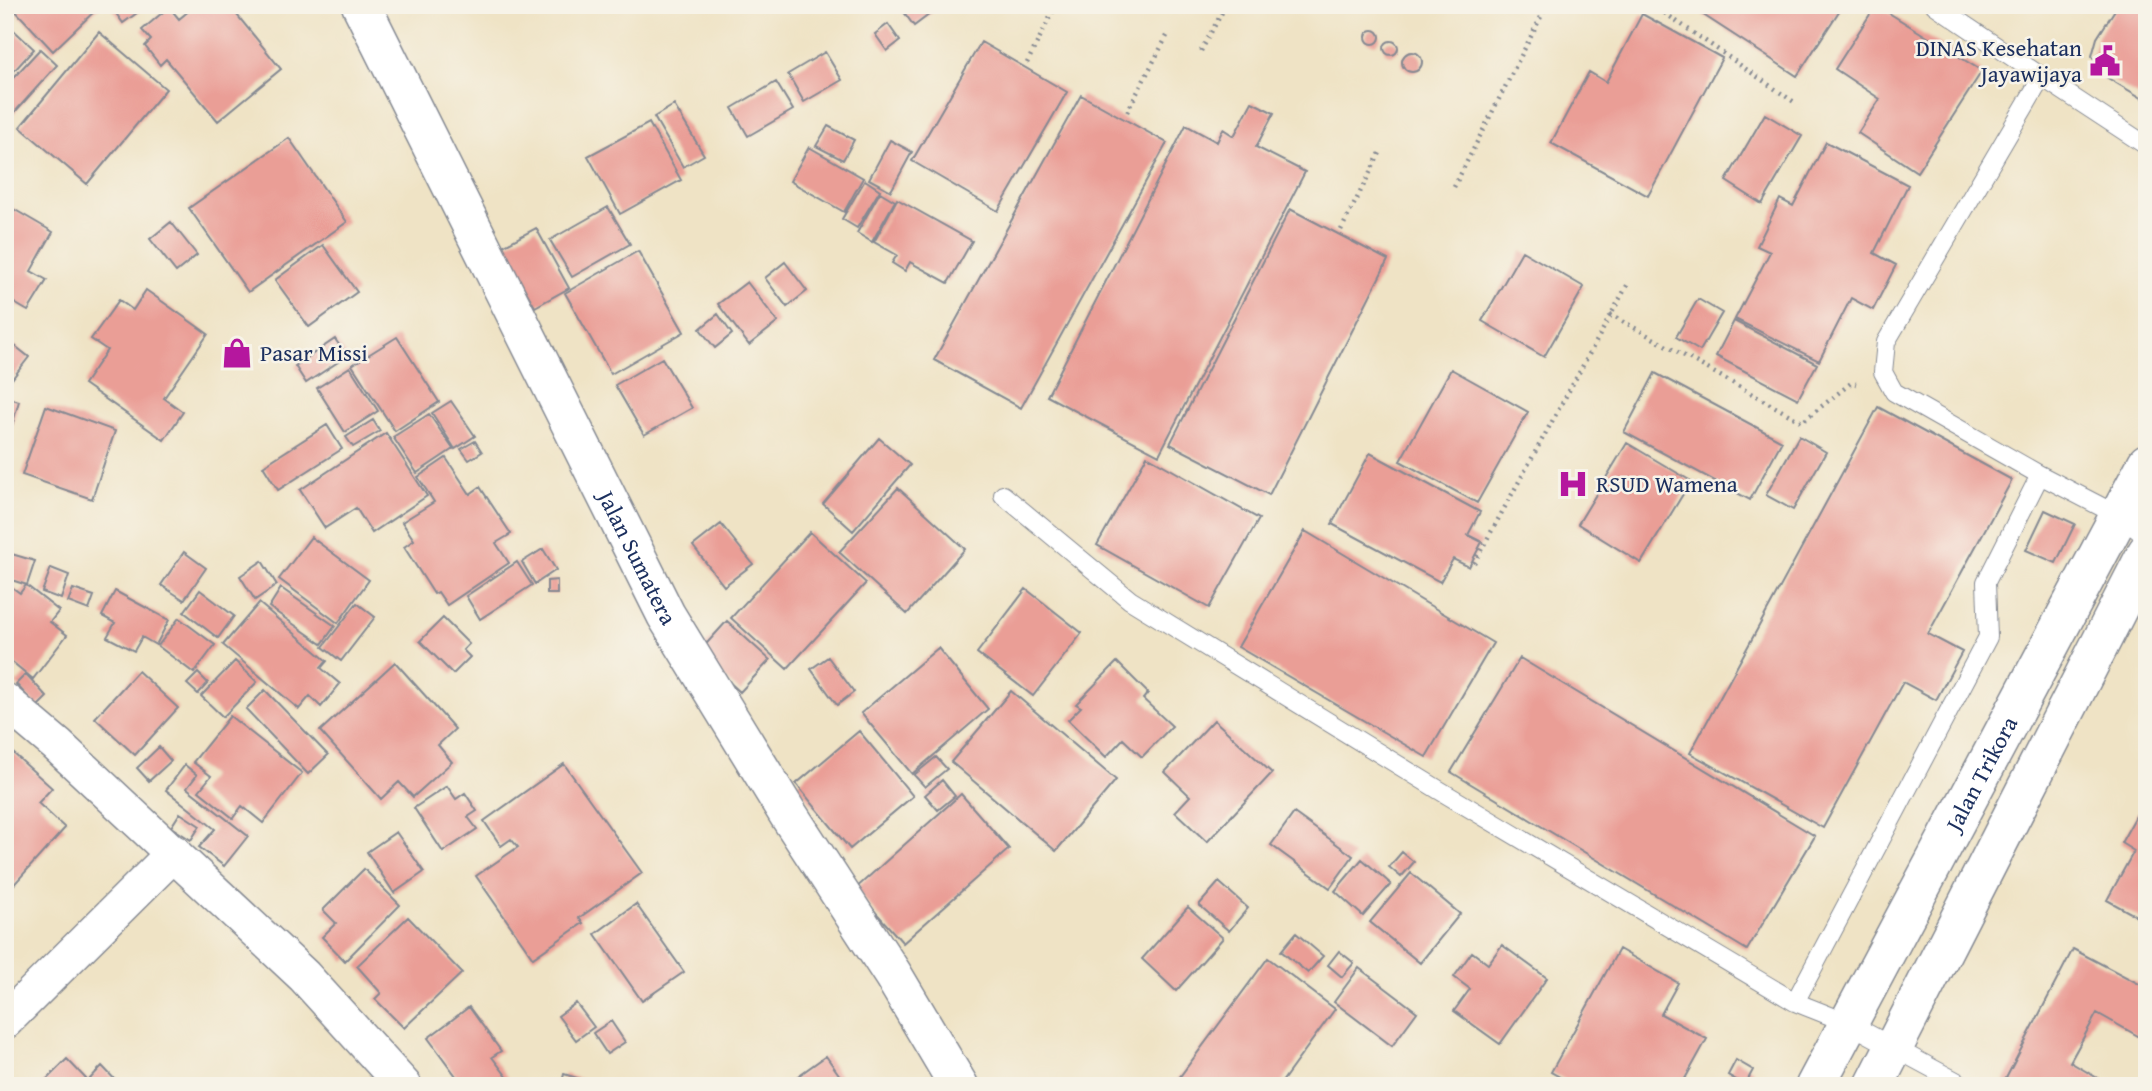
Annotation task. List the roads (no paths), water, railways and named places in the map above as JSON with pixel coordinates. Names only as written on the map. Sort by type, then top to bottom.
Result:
[{"type":"main road","name":"Jalan Sumatera","points":[[361,5],[666,615],[788,814],[894,975],[959,1086]]},
{"type":"main road","name":"Jalan Trikora","points":[[1815,1086],[2110,529],[2134,527],[2147,463]]},
{"type":"main road","name":"Jalan Trikora","points":[[1874,1086],[2147,552]]},
{"type":"street","points":[[5,701],[174,853],[304,976],[404,1086]]},
{"type":"street","points":[[5,1021],[174,853]]},
{"type":"lane","points":[[1934,5],[2147,146]]},
{"type":"lane","points":[[2042,77],[1886,342],[1883,372],[1894,392],[2134,527]]},
{"type":"lane","points":[[1795,1002],[1988,637],[1986,582],[2040,475]]},
{"type":"lane","points":[[1003,495],[1130,600],[1427,783],[1795,1002],[1848,1023],[1965,1086]]},
{"type":"place","name":"DINAS Kesehatan Jayawijaya","points":[[2105,61]]},
{"type":"place","name":"Pasar Missi","points":[[237,353]]},
{"type":"place","name":"RSUD Wamena","points":[[1573,484]]}]
